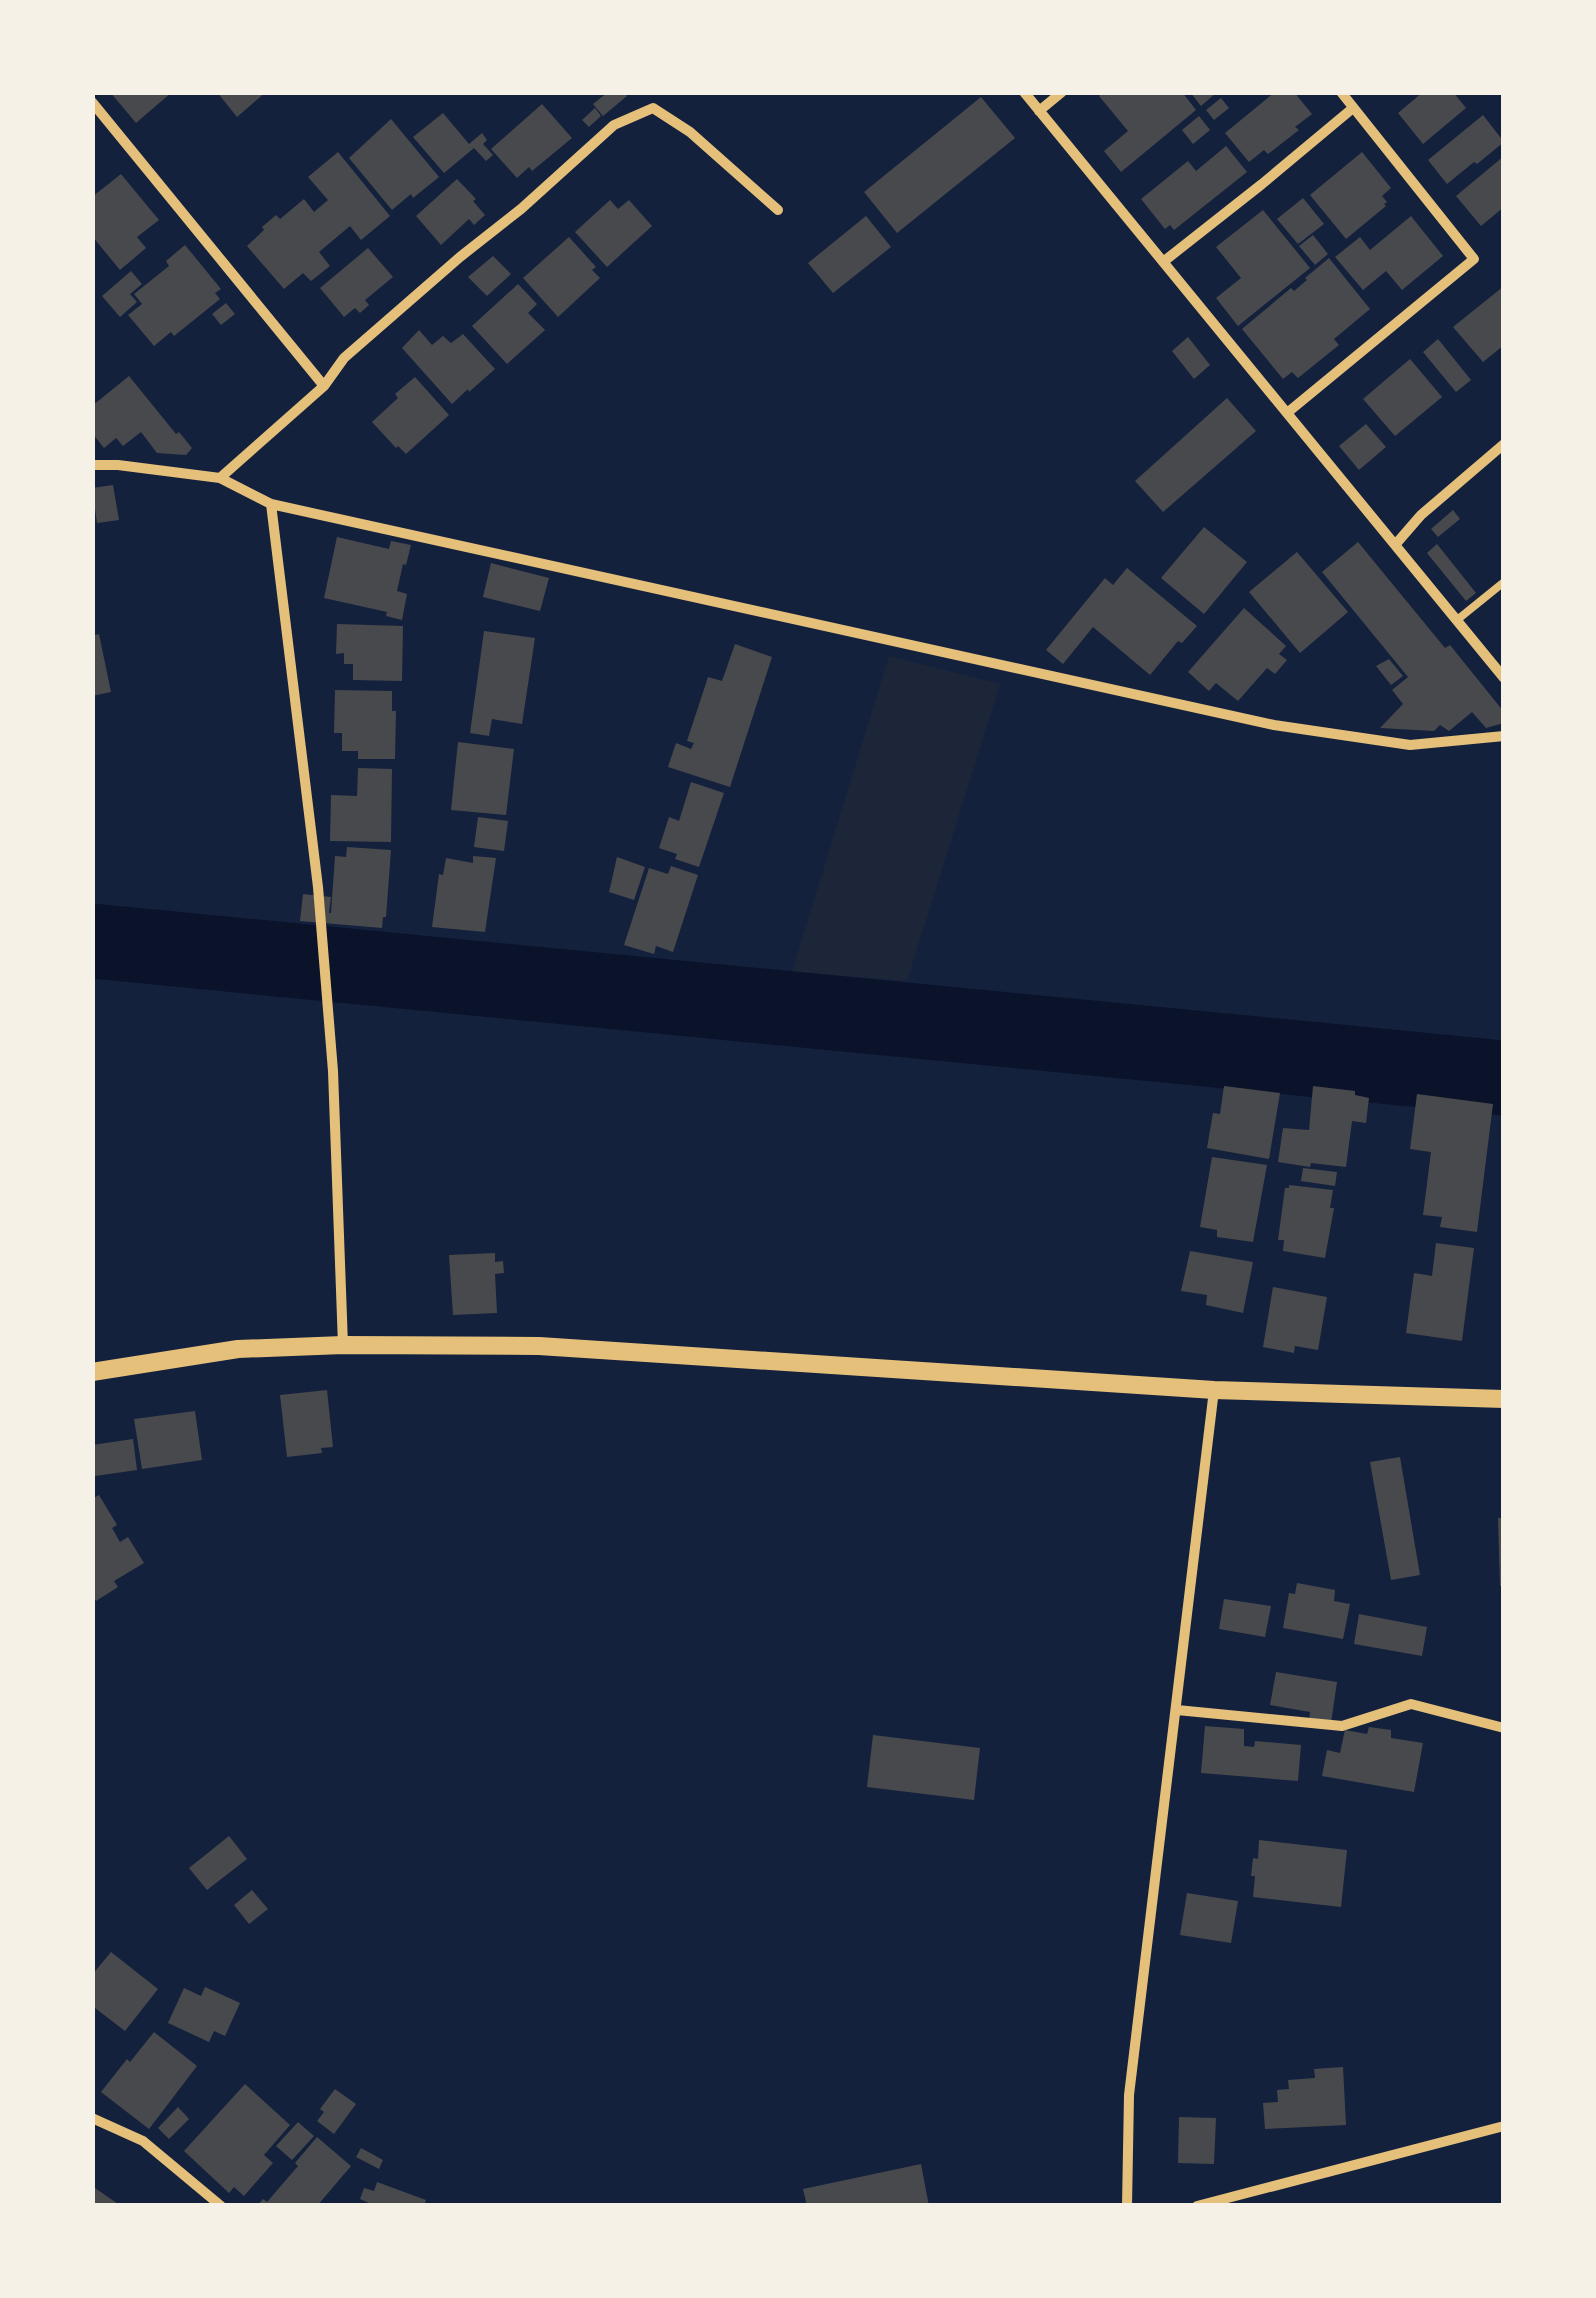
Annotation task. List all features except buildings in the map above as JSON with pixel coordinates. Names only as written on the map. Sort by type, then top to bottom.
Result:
[{"type":"street","points":[[1024,92],[1504,678]]},
{"type":"street","points":[[1039,110],[1062,92]]},
{"type":"street","points":[[1287,413],[1474,259],[1341,92]]},
{"type":"street","points":[[92,102],[324,386]]},
{"type":"street","points":[[220,478],[324,386],[344,358],[614,125],[653,108],[690,132],[778,210]]},
{"type":"street","points":[[1163,262],[1354,108]]},
{"type":"street","points":[[1395,545],[1421,515],[1504,444]]},
{"type":"street","points":[[92,465],[220,478],[271,504],[1274,725],[1410,745],[1504,736]]},
{"type":"street","points":[[271,504],[318,887],[333,1071],[342,1345]]},
{"type":"street","points":[[92,1372],[238,1349],[539,1346],[1214,1390],[1504,1399]]},
{"type":"street","points":[[1126,2206],[1129,2095],[1214,1390]]},
{"type":"street","points":[[1177,1710],[1342,1726],[1411,1704],[1504,1728]]},
{"type":"street","points":[[92,2118],[142,2140],[220,2206]]},
{"type":"street","points":[[1197,2206],[1504,2126]]},
{"type":"lane","points":[[1457,620],[1504,582]]},
{"type":"shaded area","points":[[889,656],[1000,684],[907,981],[792,972]]},
{"type":"waterway","points":[[92,941],[1504,1078]]}]
